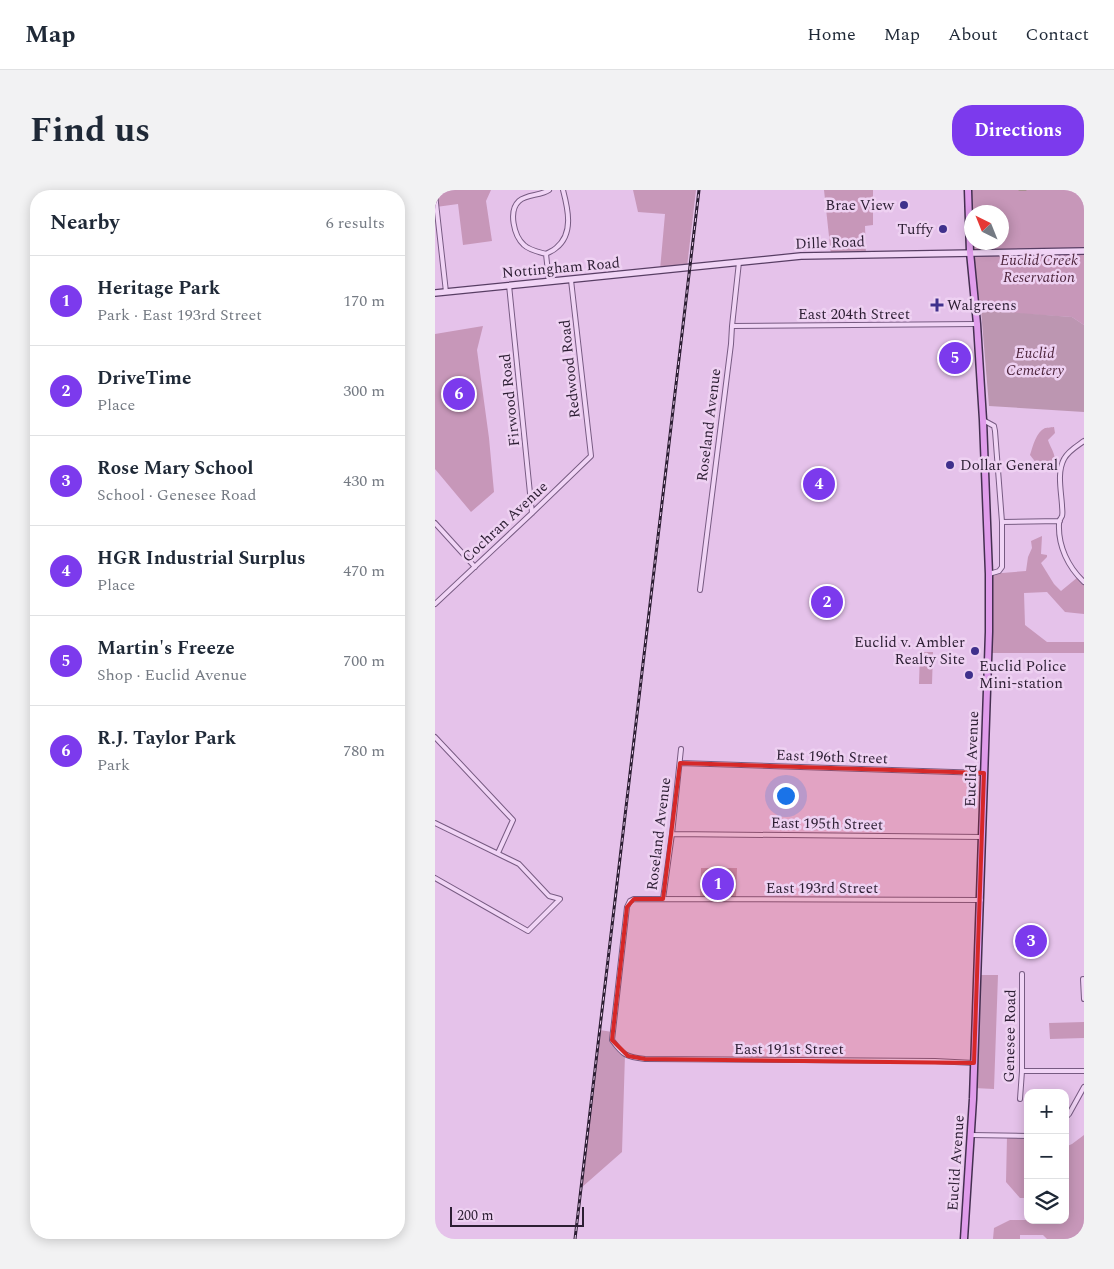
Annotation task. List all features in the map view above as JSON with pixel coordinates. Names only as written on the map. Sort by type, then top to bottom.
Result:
[{"type":"main road","name":"Euclid Avenue","points":[[964,1239],[971,1135],[981,900],[989,632],[989,574],[983,420],[970,252],[968,190]]},
{"type":"street","points":[[549,190],[518,202],[513,211],[514,226],[518,238],[524,246],[536,252],[546,254],[557,248],[568,232],[563,190]]},
{"type":"street","points":[[435,194],[446,292]]},
{"type":"street","name":"Dille Road","points":[[690,267],[801,256],[1082,251]]},
{"type":"street","points":[[546,254],[549,281]]},
{"type":"street","name":"Roseland Avenue","points":[[700,590],[731,344],[731,326],[739,262]]},
{"type":"street","name":"Nottingham Road","points":[[435,293],[690,267]]},
{"type":"street","name":"Redwood Road","points":[[571,280],[591,456]]},
{"type":"street","name":"Firwood Road","points":[[509,285],[533,513]]},
{"type":"street","name":"East 204th Street","points":[[731,326],[977,324]]},
{"type":"street","points":[[983,420],[994,426],[995,431],[1002,522],[1002,567],[999,571],[989,574]]},
{"type":"street","points":[[1084,441],[1067,454],[1061,466],[1060,474],[1062,512],[1060,520],[1064,553],[1072,570],[1084,582]]},
{"type":"street","name":"Cochran Avenue","points":[[435,604],[591,456]]},
{"type":"street","points":[[1002,522],[1060,520]]},
{"type":"street","points":[[435,524],[475,567]]},
{"type":"street","points":[[435,737],[513,820],[498,853]]},
{"type":"street","name":"Roseland Avenue","points":[[612,1040],[627,906],[634,899],[663,898],[681,749]]},
{"type":"street","name":"East 196th Street","points":[[680,763],[984,773]]},
{"type":"street","points":[[435,824],[519,864],[549,896],[560,899],[528,931],[435,878]]},
{"type":"street","name":"East 195th Street","points":[[672,834],[982,837]]},
{"type":"street","name":"East 193rd Street","points":[[663,898],[981,900]]},
{"type":"street","name":"Genesee Road","points":[[1020,1099],[1022,1071],[1022,974]]},
{"type":"street","points":[[1083,979],[1084,999]]},
{"type":"street","name":"East 191st Street","points":[[612,1040],[620,1051],[628,1056],[645,1059],[974,1063]]},
{"type":"street","points":[[1022,1071],[1084,1070]]},
{"type":"street","points":[[1069,1111],[1084,1087]]},
{"type":"street","points":[[971,1135],[1024,1136]]},
{"type":"highlighted area","points":[[680,763],[984,773],[974,1063],[645,1059],[628,1056],[612,1040],[627,907],[634,899],[663,899]]},
{"type":"green space","points":[[435,190],[491,190],[486,201],[492,241],[463,245],[458,204],[436,207]]},
{"type":"green space","points":[[633,190],[696,190],[687,267],[660,270],[665,214],[638,212]]},
{"type":"green space","points":[[824,190],[873,190],[873,225],[865,226],[866,254],[831,255]]},
{"type":"green space","name":"Euclid Creek Reservation","points":[[968,190],[1084,190],[1084,325],[1072,317],[976,311],[972,250],[1009,250],[1009,205],[969,205]]},
{"type":"green space","name":"Euclid Cemetery","points":[[981,310],[1072,317],[1084,325],[1084,412],[989,406]]},
{"type":"green space","points":[[483,326],[477,350],[494,492],[471,512],[435,469],[435,334]]},
{"type":"green space","points":[[1054,427],[1055,433],[1048,440],[1055,460],[1054,462],[1042,465],[1037,464],[1030,455],[1035,440],[1042,430]]},
{"type":"green space","points":[[1042,536],[1041,554],[1047,555],[1047,557],[1041,563],[1054,584],[1061,591],[1078,577],[1084,582],[1084,614],[1065,612],[1047,592],[1024,593],[1025,625],[1047,642],[1084,642],[1084,653],[988,653],[989,574],[1026,571],[1028,557],[1032,548],[1031,541]]},
{"type":"green space","points":[[920,652],[933,652],[932,684],[919,684]]},
{"type":"green space","points":[[701,868],[737,868],[736,899],[700,899]]},
{"type":"green space","points":[[978,975],[998,975],[994,1089],[974,1088]]},
{"type":"green space","points":[[1084,1022],[1084,1038],[1050,1039],[1049,1023]]},
{"type":"green space","points":[[599,1030],[613,1032],[612,1040],[625,1054],[622,1152],[581,1188]]},
{"type":"green space","points":[[1084,1135],[1084,1239],[1047,1239],[1043,1235],[1020,1235],[1020,1239],[993,1239],[994,1228],[1010,1220],[1024,1220],[1024,1224],[1069,1224],[1069,1145]]},
{"type":"green space","points":[[1007,1136],[1024,1136],[1024,1198],[1020,1198],[1006,1182]]},
{"type":"waterway","points":[[1019,190],[1026,190]]},
{"type":"railway","points":[[575,1239],[699,190]]},
{"type":"place","name":"Brae View","points":[[904,205]]},
{"type":"place","name":"Tuffy","points":[[943,229]]},
{"type":"place","name":"Walgreens","points":[[937,305]]},
{"type":"place","name":"Martin's Freeze","points":[[955,358]]},
{"type":"place","name":"R.J. Taylor Park","points":[[459,394]]},
{"type":"place","name":"Dollar General","points":[[950,465]]},
{"type":"place","name":"HGR Industrial Surplus","points":[[819,484]]},
{"type":"place","name":"DriveTime","points":[[827,602]]},
{"type":"place","name":"Euclid v. Ambler Realty Site","points":[[975,651]]},
{"type":"place","name":"Euclid Police Mini-station","points":[[969,675]]},
{"type":"place","name":"Heritage Park","points":[[718,884]]},
{"type":"place","name":"Rose Mary School","points":[[1031,941]]}]
